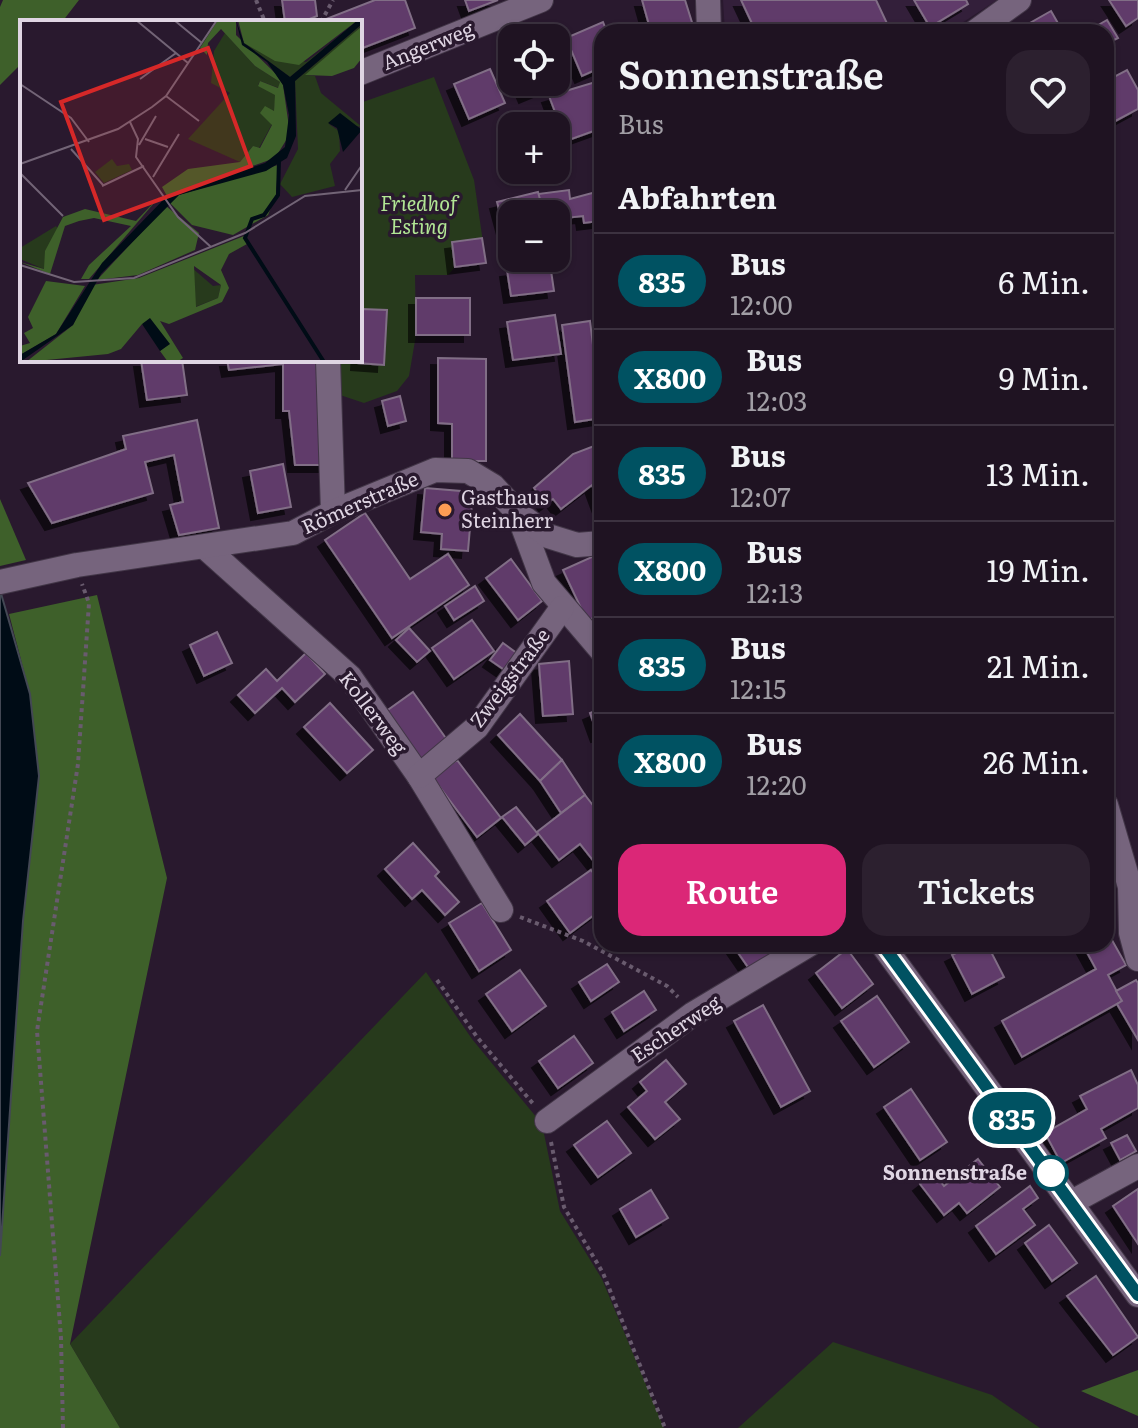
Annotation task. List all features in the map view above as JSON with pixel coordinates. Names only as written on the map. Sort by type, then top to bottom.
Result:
[{"type":"street","name":"Angerweg","points":[[362,72],[541,0]]},
{"type":"street","points":[[708,0],[709,24]]},
{"type":"street","points":[[986,24],[1019,0]]},
{"type":"street","points":[[328,362],[333,512]]},
{"type":"street","name":"Römerstraße","points":[[0,582],[77,565],[293,533],[333,512],[435,470],[468,471],[493,486],[519,514],[548,536],[577,545],[594,544]]},
{"type":"street","points":[[519,514],[544,583],[594,642]]},
{"type":"street","name":"Kollerweg","points":[[206,548],[350,677],[419,776],[501,910]]},
{"type":"street","name":"Zweigstraße","points":[[419,776],[477,727],[562,608]]},
{"type":"street","points":[[1114,830],[1134,893],[1131,933],[1138,959]]},
{"type":"street","name":"Escherweg","points":[[547,1121],[693,1014],[797,952]]},
{"type":"street","points":[[888,952],[1138,1295]]},
{"type":"street","points":[[1072,1202],[1138,1166]]},
{"type":"path","points":[[256,0],[264,20]]},
{"type":"path","points":[[322,20],[333,0]]},
{"type":"path","points":[[63,1428],[61,1338],[37,1031],[78,764],[89,603],[77,565]]},
{"type":"path","points":[[501,910],[594,947]]},
{"type":"path","points":[[604,952],[667,986],[693,1014]]},
{"type":"path","points":[[437,980],[477,1037],[547,1121],[564,1207],[603,1273],[665,1428]]},
{"type":"shaded area","points":[[723,0],[997,0],[960,24],[724,24]]},
{"type":"shaded area","points":[[0,590],[30,694],[39,776],[23,921],[0,1256]]},
{"type":"green space","points":[[3,0],[79,0],[64,20],[20,20],[20,65],[0,85],[0,7]]},
{"type":"green space","name":"Friedhof Esting","points":[[434,77],[474,180],[486,263],[455,267],[448,275],[415,275],[416,335],[409,376],[397,391],[364,403],[334,393],[336,362],[362,362],[362,102]]},
{"type":"green space","points":[[0,499],[26,560],[0,566]]},
{"type":"green space","points":[[97,595],[167,878],[70,1344],[120,1428],[0,1428],[0,1256],[23,921],[39,776],[30,694],[9,614]]},
{"type":"green space","points":[[426,972],[472,1039],[542,1124],[560,1211],[602,1279],[664,1428],[120,1428],[70,1344]]},
{"type":"green space","points":[[833,1342],[992,1395],[1040,1428],[738,1428]]},
{"type":"green space","points":[[1138,1370],[1138,1416],[1081,1391]]},
{"type":"building","points":[[282,0],[315,0],[317,16],[307,20],[285,20]]},
{"type":"building","points":[[375,0],[405,0],[415,28],[362,48],[362,20],[326,19]]},
{"type":"building","points":[[465,0],[498,0],[469,11]]},
{"type":"building","points":[[642,0],[685,0],[692,24],[649,24]]},
{"type":"building","points":[[741,0],[876,0],[887,24],[752,24]]},
{"type":"building","points":[[914,0],[966,0],[968,4],[935,24],[928,24]]},
{"type":"building","points":[[1109,0],[1138,0],[1138,18],[1126,26]]},
{"type":"building","points":[[1051,11],[1058,24],[1028,24]]},
{"type":"building","points":[[594,26],[594,71],[582,76],[570,48],[570,36]]},
{"type":"building","points":[[490,69],[498,87],[498,96],[502,96],[505,103],[469,119],[454,84]]},
{"type":"building","points":[[1127,70],[1138,90],[1138,109],[1114,122],[1114,77]]},
{"type":"building","points":[[594,82],[594,131],[570,140],[570,112],[555,112],[549,96],[570,96],[570,90]]},
{"type":"building","points":[[569,190],[570,199],[594,193],[594,222],[584,223],[583,216],[570,217],[570,200],[540,200],[538,194]]},
{"type":"building","points":[[538,192],[540,200],[505,200]]},
{"type":"building","points":[[482,238],[486,263],[455,267],[452,242]]},
{"type":"building","points":[[507,272],[551,272],[554,291],[511,296]]},
{"type":"building","points":[[416,298],[470,298],[470,335],[416,335]]},
{"type":"building","points":[[362,309],[387,310],[384,365],[358,363],[362,362]]},
{"type":"building","points":[[555,315],[561,354],[513,360],[507,322]]},
{"type":"building","points":[[590,321],[594,353],[594,419],[575,422],[562,325]]},
{"type":"building","points":[[438,358],[486,359],[486,461],[452,461],[452,424],[438,423]]},
{"type":"building","points":[[141,362],[182,362],[187,395],[147,400]]},
{"type":"building","points":[[227,362],[320,362],[326,465],[295,465],[289,411],[283,411],[283,364],[229,370]]},
{"type":"building","points":[[400,396],[406,421],[388,426],[382,401]]},
{"type":"building","points":[[197,420],[219,528],[179,535],[170,505],[183,502],[174,455],[145,462],[153,493],[52,523],[28,483],[126,449],[123,436]]},
{"type":"building","points":[[594,446],[594,490],[592,485],[561,509],[553,499],[546,504],[534,488],[573,454]]},
{"type":"building","points":[[283,464],[291,507],[258,513],[250,471]]},
{"type":"building","points":[[425,488],[473,492],[468,551],[441,549],[442,534],[421,532]]},
{"type":"building","points":[[365,513],[410,579],[448,554],[469,585],[392,638],[325,540]]},
{"type":"building","points":[[594,556],[594,618],[587,621],[563,570]]},
{"type":"building","points":[[511,559],[542,601],[518,620],[486,578]]},
{"type":"building","points":[[475,586],[484,601],[454,620],[445,606]]},
{"type":"building","points":[[472,620],[494,651],[454,679],[432,648]]},
{"type":"building","points":[[409,628],[430,651],[417,662],[396,640]]},
{"type":"building","points":[[217,632],[232,663],[204,676],[190,645]]},
{"type":"building","points":[[503,643],[518,654],[506,671],[490,660]]},
{"type":"building","points":[[306,653],[325,674],[295,702],[282,688],[255,713],[238,695],[266,669],[277,681]]},
{"type":"building","points":[[569,661],[573,714],[543,716],[539,664]]},
{"type":"building","points":[[413,692],[450,744],[421,764],[385,712]]},
{"type":"building","points":[[330,703],[373,750],[347,773],[304,727]]},
{"type":"building","points":[[520,714],[562,760],[540,781],[498,735]]},
{"type":"building","points":[[457,760],[501,818],[477,837],[433,778]]},
{"type":"building","points":[[562,760],[585,795],[561,813],[540,781]]},
{"type":"building","points":[[585,795],[594,807],[594,862],[580,844],[559,860],[537,832]]},
{"type":"building","points":[[516,807],[538,834],[525,845],[502,817]]},
{"type":"building","points":[[413,843],[439,872],[435,876],[459,902],[445,915],[422,890],[412,899],[385,869]]},
{"type":"building","points":[[591,870],[594,874],[594,915],[570,933],[547,901]]},
{"type":"building","points":[[482,903],[511,950],[479,971],[449,923]]},
{"type":"building","points":[[1114,944],[1126,965],[1108,975],[1122,1001],[1022,1057],[1002,1021],[1096,969],[1087,952],[1114,952]]},
{"type":"building","points":[[738,952],[776,952],[750,970]]},
{"type":"building","points":[[843,952],[849,952],[873,984],[842,1008],[816,973]]},
{"type":"building","points":[[958,952],[991,952],[1004,977],[972,994],[952,955]]},
{"type":"building","points":[[607,964],[619,982],[591,1001],[579,982]]},
{"type":"building","points":[[520,970],[546,1006],[512,1031],[486,994]]},
{"type":"building","points":[[1136,980],[1138,1040],[1117,1004],[1122,1001],[1116,991]]},
{"type":"building","points":[[644,991],[656,1010],[624,1031],[612,1012]]},
{"type":"building","points":[[877,996],[909,1042],[874,1067],[841,1021]]},
{"type":"building","points":[[763,1005],[810,1091],[781,1107],[734,1021]]},
{"type":"building","points":[[574,1036],[593,1063],[558,1088],[539,1061]]},
{"type":"building","points":[[666,1060],[686,1084],[665,1102],[680,1119],[655,1139],[628,1107],[647,1091],[640,1082]]},
{"type":"building","points":[[1131,1070],[1138,1085],[1138,1108],[1101,1129],[1106,1138],[1061,1163],[1045,1133],[1087,1109],[1080,1096]]},
{"type":"building","points":[[911,1089],[947,1142],[920,1160],[884,1107]]},
{"type":"building","points":[[607,1121],[631,1153],[598,1177],[574,1145]]},
{"type":"building","points":[[1127,1135],[1136,1151],[1120,1160],[1111,1143]]},
{"type":"building","points":[[978,1159],[1000,1187],[967,1213],[959,1203],[944,1215],[920,1184],[934,1173],[944,1186]]},
{"type":"building","points":[[1030,1186],[1038,1198],[1023,1209],[1035,1225],[996,1254],[976,1226]]},
{"type":"building","points":[[1138,1189],[1138,1244],[1113,1206]]},
{"type":"building","points":[[651,1190],[668,1218],[636,1237],[620,1209]]},
{"type":"building","points":[[1049,1225],[1077,1263],[1052,1281],[1025,1243]]},
{"type":"building","points":[[1096,1276],[1138,1337],[1113,1355],[1067,1296]]},
{"type":"bus line","name":"835","points":[[888,952],[1138,1295]]},
{"type":"place","name":"Gasthaus Steinherr","points":[[445,510]]},
{"type":"place","name":"Sonnenstraße","points":[[1051,1173]]}]
